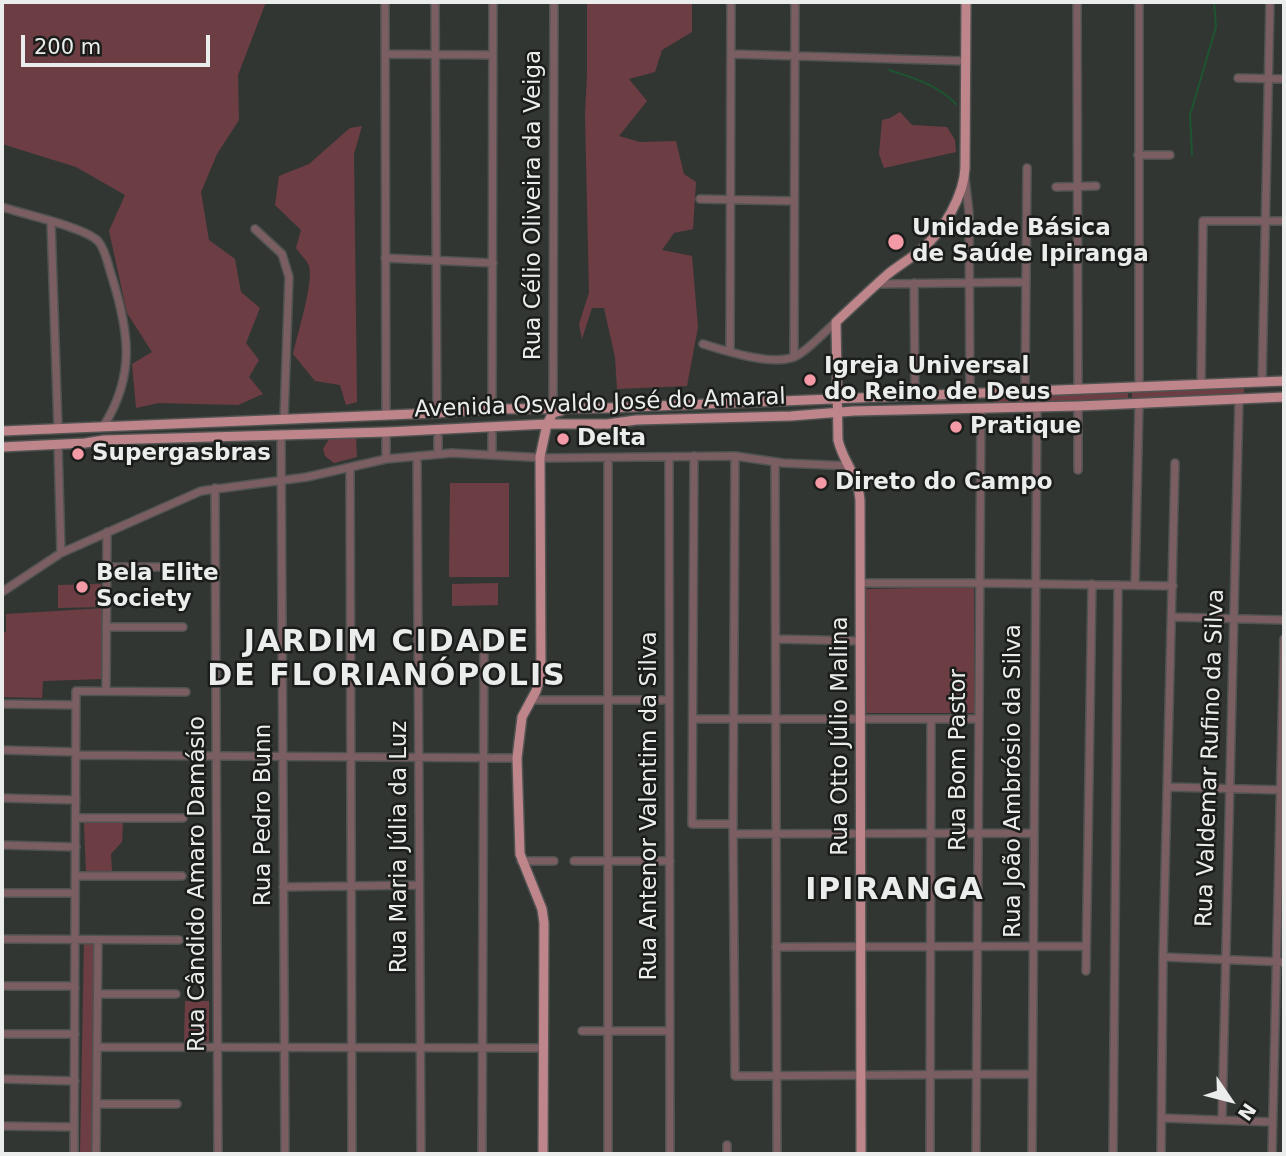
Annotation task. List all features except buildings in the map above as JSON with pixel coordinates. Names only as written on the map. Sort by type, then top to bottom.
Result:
[{"type":"main road","points":[[836,322],[934,237],[955,202],[965,178],[966,2]]},
{"type":"main road","name":"Rua Otto Júlio Malina","points":[[836,322],[836,398],[840,449],[856,477],[860,493],[861,1154]]},
{"type":"main road","name":"Avenida Osvaldo José do Amaral","points":[[2,431],[492,409],[1284,382]]},
{"type":"main road","points":[[981,408],[986,397],[1025,392]]},
{"type":"main road","name":"Avenida Osvaldo José do Amaral","points":[[2,447],[104,440],[607,424],[636,420],[1284,397]]},
{"type":"main road","points":[[636,420],[645,416],[670,414],[671,411],[666,405]]},
{"type":"main road","points":[[543,1154],[544,917],[521,861],[517,758],[520,726],[541,674],[540,457],[547,424],[555,412],[575,408]]},
{"type":"main road","points":[[467,427],[459,422],[462,415],[492,409]]},
{"type":"main road","points":[[104,440],[119,436],[145,435],[149,432],[144,424]]},
{"type":"main road","points":[[38,445],[35,439],[41,432],[60,432],[73,428]]},
{"type":"street","points":[[385,2],[386,415]]},
{"type":"street","points":[[435,2],[437,413]]},
{"type":"street","points":[[492,409],[493,2]]},
{"type":"street","name":"Rua Célio Oliveira da Veiga","points":[[553,408],[554,2]]},
{"type":"street","points":[[730,352],[731,2]]},
{"type":"street","points":[[794,357],[795,2]]},
{"type":"street","points":[[1077,2],[1078,390]]},
{"type":"street","points":[[1139,2],[1139,387]]},
{"type":"street","points":[[1262,382],[1270,2]]},
{"type":"street","points":[[385,54],[492,55]]},
{"type":"street","points":[[731,54],[965,61]]},
{"type":"street","points":[[1238,78],[1284,79]]},
{"type":"street","points":[[1138,155],[1170,155]]},
{"type":"street","points":[[1025,392],[1027,168]]},
{"type":"street","points":[[965,178],[970,283],[970,394]]},
{"type":"street","points":[[1056,187],[1096,186]]},
{"type":"street","points":[[700,199],[794,201]]},
{"type":"street","points":[[2,207],[85,233],[101,244],[127,336],[126,368],[117,401],[103,427]]},
{"type":"street","points":[[1201,385],[1203,221],[1284,221]]},
{"type":"street","points":[[51,222],[58,428]]},
{"type":"street","points":[[255,229],[282,254],[289,277],[284,419]]},
{"type":"street","points":[[385,258],[493,263]]},
{"type":"street","points":[[878,284],[1025,282]]},
{"type":"street","points":[[914,284],[915,395]]},
{"type":"street","points":[[703,344],[763,358],[794,357],[836,322]]},
{"type":"street","name":"Rua Valdemar Rufino da Silva","points":[[1222,1120],[1239,398]]},
{"type":"street","points":[[1135,585],[1139,403]]},
{"type":"street","points":[[1078,406],[1078,470]]},
{"type":"street","name":"Rua João Ambrósio da Silva","points":[[1032,1154],[1037,407]]},
{"type":"street","name":"Rua Bom Pastor","points":[[976,1154],[981,408]]},
{"type":"street","points":[[386,432],[386,459]]},
{"type":"street","name":"Rua Pedro Bunn","points":[[281,434],[285,1154]]},
{"type":"street","points":[[492,434],[492,454]]},
{"type":"street","points":[[438,437],[438,454]]},
{"type":"street","points":[[58,445],[61,553]]},
{"type":"street","points":[[2,592],[61,553],[194,494],[215,488],[282,480],[386,459],[438,454],[608,458],[735,456],[775,462],[850,466]]},
{"type":"street","name":"Rua Maria Júlia da Luz","points":[[417,456],[421,1154]]},
{"type":"street","points":[[694,456],[692,824],[733,824]]},
{"type":"street","points":[[735,456],[735,1076],[1032,1074]]},
{"type":"street","name":"Rua Antenor Valentim da Silva","points":[[669,457],[670,1154]]},
{"type":"street","points":[[608,458],[608,1154]]},
{"type":"street","points":[[775,462],[777,1154]]},
{"type":"street","points":[[1161,1154],[1175,463]]},
{"type":"street","points":[[350,467],[352,1154]]},
{"type":"street","name":"Rua Cândido Amaro Damásio","points":[[215,488],[218,1154]]},
{"type":"street","points":[[106,691],[107,532]]},
{"type":"street","points":[[107,567],[177,567]]},
{"type":"street","points":[[860,583],[1173,586]]},
{"type":"street","points":[[1086,971],[1092,584]]},
{"type":"street","points":[[1113,1154],[1118,585]]},
{"type":"street","points":[[1172,617],[1284,620]]},
{"type":"street","points":[[106,626],[183,627]]},
{"type":"street","points":[[776,639],[860,641]]},
{"type":"street","points":[[1272,1154],[1280,962],[1280,790],[1284,639]]},
{"type":"street","points":[[482,1154],[484,642]]},
{"type":"street","points":[[74,1154],[76,691],[186,692]]},
{"type":"street","points":[[530,700],[669,700]]},
{"type":"street","points":[[2,704],[76,705]]},
{"type":"street","points":[[693,719],[979,719]]},
{"type":"street","points":[[930,1154],[931,719]]},
{"type":"street","points":[[2,750],[216,756],[517,758]]},
{"type":"street","points":[[1169,787],[1280,790]]},
{"type":"street","points":[[2,798],[76,800]]},
{"type":"street","points":[[76,818],[183,818]]},
{"type":"street","points":[[733,834],[1033,833]]},
{"type":"street","points":[[2,845],[76,847]]},
{"type":"street","points":[[521,861],[554,861]]},
{"type":"street","points":[[574,861],[670,861]]},
{"type":"street","points":[[76,876],[182,876]]},
{"type":"street","points":[[283,887],[419,885]]},
{"type":"street","points":[[2,892],[75,893]]},
{"type":"street","points":[[2,940],[180,940]]},
{"type":"street","points":[[96,1154],[98,940]]},
{"type":"street","points":[[776,947],[1086,946]]},
{"type":"street","points":[[1163,957],[1280,962]]},
{"type":"street","points":[[2,986],[75,988]]},
{"type":"street","points":[[97,994],[176,994]]},
{"type":"street","points":[[582,1031],[670,1031]]},
{"type":"street","points":[[2,1034],[75,1034]]},
{"type":"street","points":[[97,1047],[542,1048]]},
{"type":"street","points":[[2,1079],[75,1081]]},
{"type":"street","points":[[97,1104],[177,1104]]},
{"type":"street","points":[[1162,1118],[1272,1122]]},
{"type":"street","points":[[2,1126],[74,1127]]},
{"type":"street","points":[[726,1154],[727,1144]]},
{"type":"shaded area","points":[[2,2],[266,2],[238,75],[239,120],[217,154],[201,192],[209,240],[235,259],[241,292],[260,308],[246,343],[259,360],[249,377],[263,394],[238,405],[159,403],[136,408],[132,364],[152,352],[127,313],[109,231],[125,195],[76,167],[2,144]]},
{"type":"shaded area","points":[[587,2],[692,2],[692,32],[662,50],[655,72],[629,79],[647,101],[619,136],[640,142],[676,141],[684,174],[696,182],[693,229],[674,233],[662,250],[692,256],[698,327],[687,386],[617,389],[615,357],[604,308],[592,308],[582,339],[579,324],[589,293],[585,114]]},
{"type":"shaded area","points":[[900,112],[912,125],[947,127],[955,140],[956,152],[884,168],[879,154],[882,120]]},
{"type":"shaded area","points":[[362,126],[354,154],[357,402],[346,405],[340,385],[315,381],[293,354],[310,274],[307,261],[296,248],[301,230],[275,205],[279,176],[309,164],[350,128]]},
{"type":"shaded area","points":[[1244,386],[1244,394],[1132,399],[1132,391]]},
{"type":"shaded area","points":[[1128,391],[1128,398],[993,402],[994,399],[1039,394]]},
{"type":"shaded area","points":[[356,436],[357,457],[334,463],[325,456],[323,449],[329,439]]},
{"type":"shaded area","points":[[450,483],[509,483],[509,577],[449,577]]},
{"type":"shaded area","points":[[498,583],[498,605],[452,606],[452,584]]},
{"type":"shaded area","points":[[101,584],[101,607],[58,608],[58,585]]},
{"type":"shaded area","points":[[974,587],[974,713],[865,713],[866,589]]},
{"type":"shaded area","points":[[105,608],[103,679],[43,681],[42,698],[2,697],[2,633],[6,632],[6,614]]},
{"type":"shaded area","points":[[84,823],[123,823],[122,842],[111,854],[112,871],[86,873]]},
{"type":"shaded area","points":[[84,942],[94,942],[93,1154],[80,1154]]},
{"type":"shaded area","points":[[185,1001],[209,1001],[209,1042],[184,1042]]},
{"type":"waterway","points":[[1192,155],[1190,115],[1216,27],[1214,2]]},
{"type":"waterway","points":[[889,70],[933,87],[956,104]]},
{"type":"place","name":"Unidade Básica de Saúde Ipiranga","points":[[896,242]]},
{"type":"place","name":"Igreja Universal do Reino de Deus","points":[[810,380]]},
{"type":"place","name":"Pratique","points":[[956,427]]},
{"type":"place","name":"Delta","points":[[563,439]]},
{"type":"place","name":"Supergasbras","points":[[78,454]]},
{"type":"place","name":"Direto do Campo","points":[[821,483]]},
{"type":"place","name":"Bela Elite Society","points":[[82,587]]},
{"type":"district","name":"JARDIM CIDADE DE FLORIANÓPOLIS","points":[[387,660]]},
{"type":"district","name":"IPIRANGA","points":[[895,891]]}]
